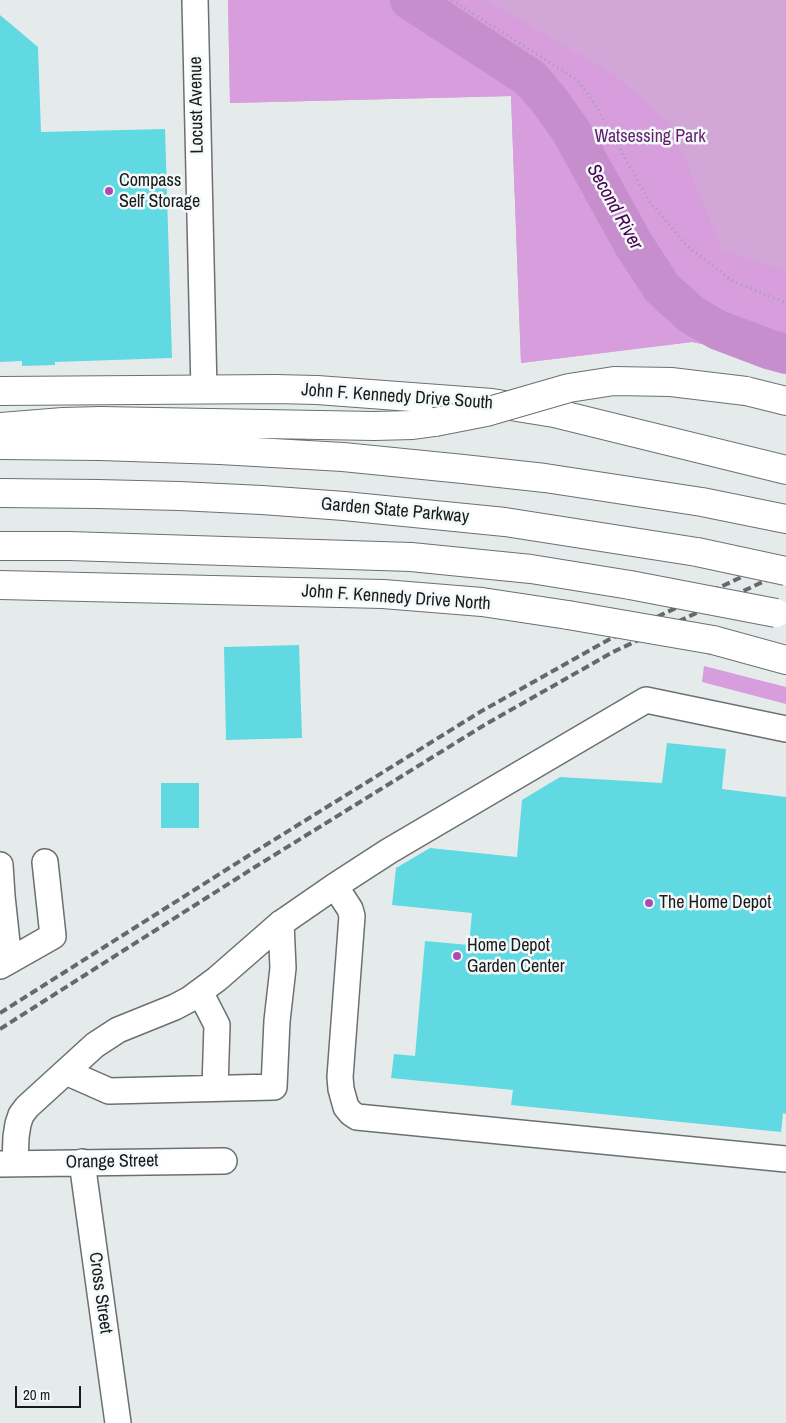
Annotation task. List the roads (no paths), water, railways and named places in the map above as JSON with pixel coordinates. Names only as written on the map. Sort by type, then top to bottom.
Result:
[{"type":"main road","points":[[0,427],[101,421],[413,425],[486,412],[569,388],[614,381],[671,382],[707,386],[786,401]]},
{"type":"main road","name":"John F. Kennedy Drive South","points":[[0,391],[317,390],[467,400],[512,405],[554,413],[786,470]]},
{"type":"main road","points":[[0,445],[181,448],[343,457],[463,468],[544,478],[702,502],[782,518]]},
{"type":"main road","name":"Garden State Parkway","points":[[0,493],[179,496],[254,499],[344,506],[505,522],[697,552],[786,571]]},
{"type":"main road","points":[[0,546],[69,546],[411,557],[531,569],[630,585],[781,615]]},
{"type":"main road","name":"John F. Kennedy Drive North","points":[[0,585],[383,594],[482,602],[713,640],[786,660]]},
{"type":"street","name":"Locust Avenue","points":[[195,0],[204,390]]},
{"type":"street","points":[[7,1164],[21,1115],[27,1107],[95,1045],[118,1030],[175,1007],[200,992],[281,923],[335,886],[389,851],[646,700],[786,729]]},
{"type":"street","points":[[0,865],[4,964],[53,936],[45,862]]},
{"type":"street","points":[[335,886],[350,909],[352,916],[340,1077],[346,1107],[357,1117],[786,1159]]},
{"type":"street","points":[[66,1072],[109,1091],[274,1087],[277,1021],[283,968],[281,923]]},
{"type":"street","points":[[200,992],[217,1025],[215,1088]]},
{"type":"street","name":"Orange Street","points":[[7,1164],[224,1161]]},
{"type":"street","name":"Cross Street","points":[[82,1162],[118,1423]]},
{"type":"waterway","name":"Second River","points":[[410,0],[530,78],[549,100],[571,131],[634,245],[662,288],[692,315],[718,330],[786,354]]},
{"type":"railway","points":[[0,1013],[480,712],[608,640],[786,556]]},
{"type":"railway","points":[[0,1029],[255,867],[486,724],[613,652],[786,571]]},
{"type":"place","name":"Compass Self Storage","points":[[109,191]]},
{"type":"place","name":"The Home Depot","points":[[649,903]]},
{"type":"place","name":"Home Depot Garden Center","points":[[457,956]]},
{"type":"park label","name":"Watsessing Park","points":[[650,137]]}]
